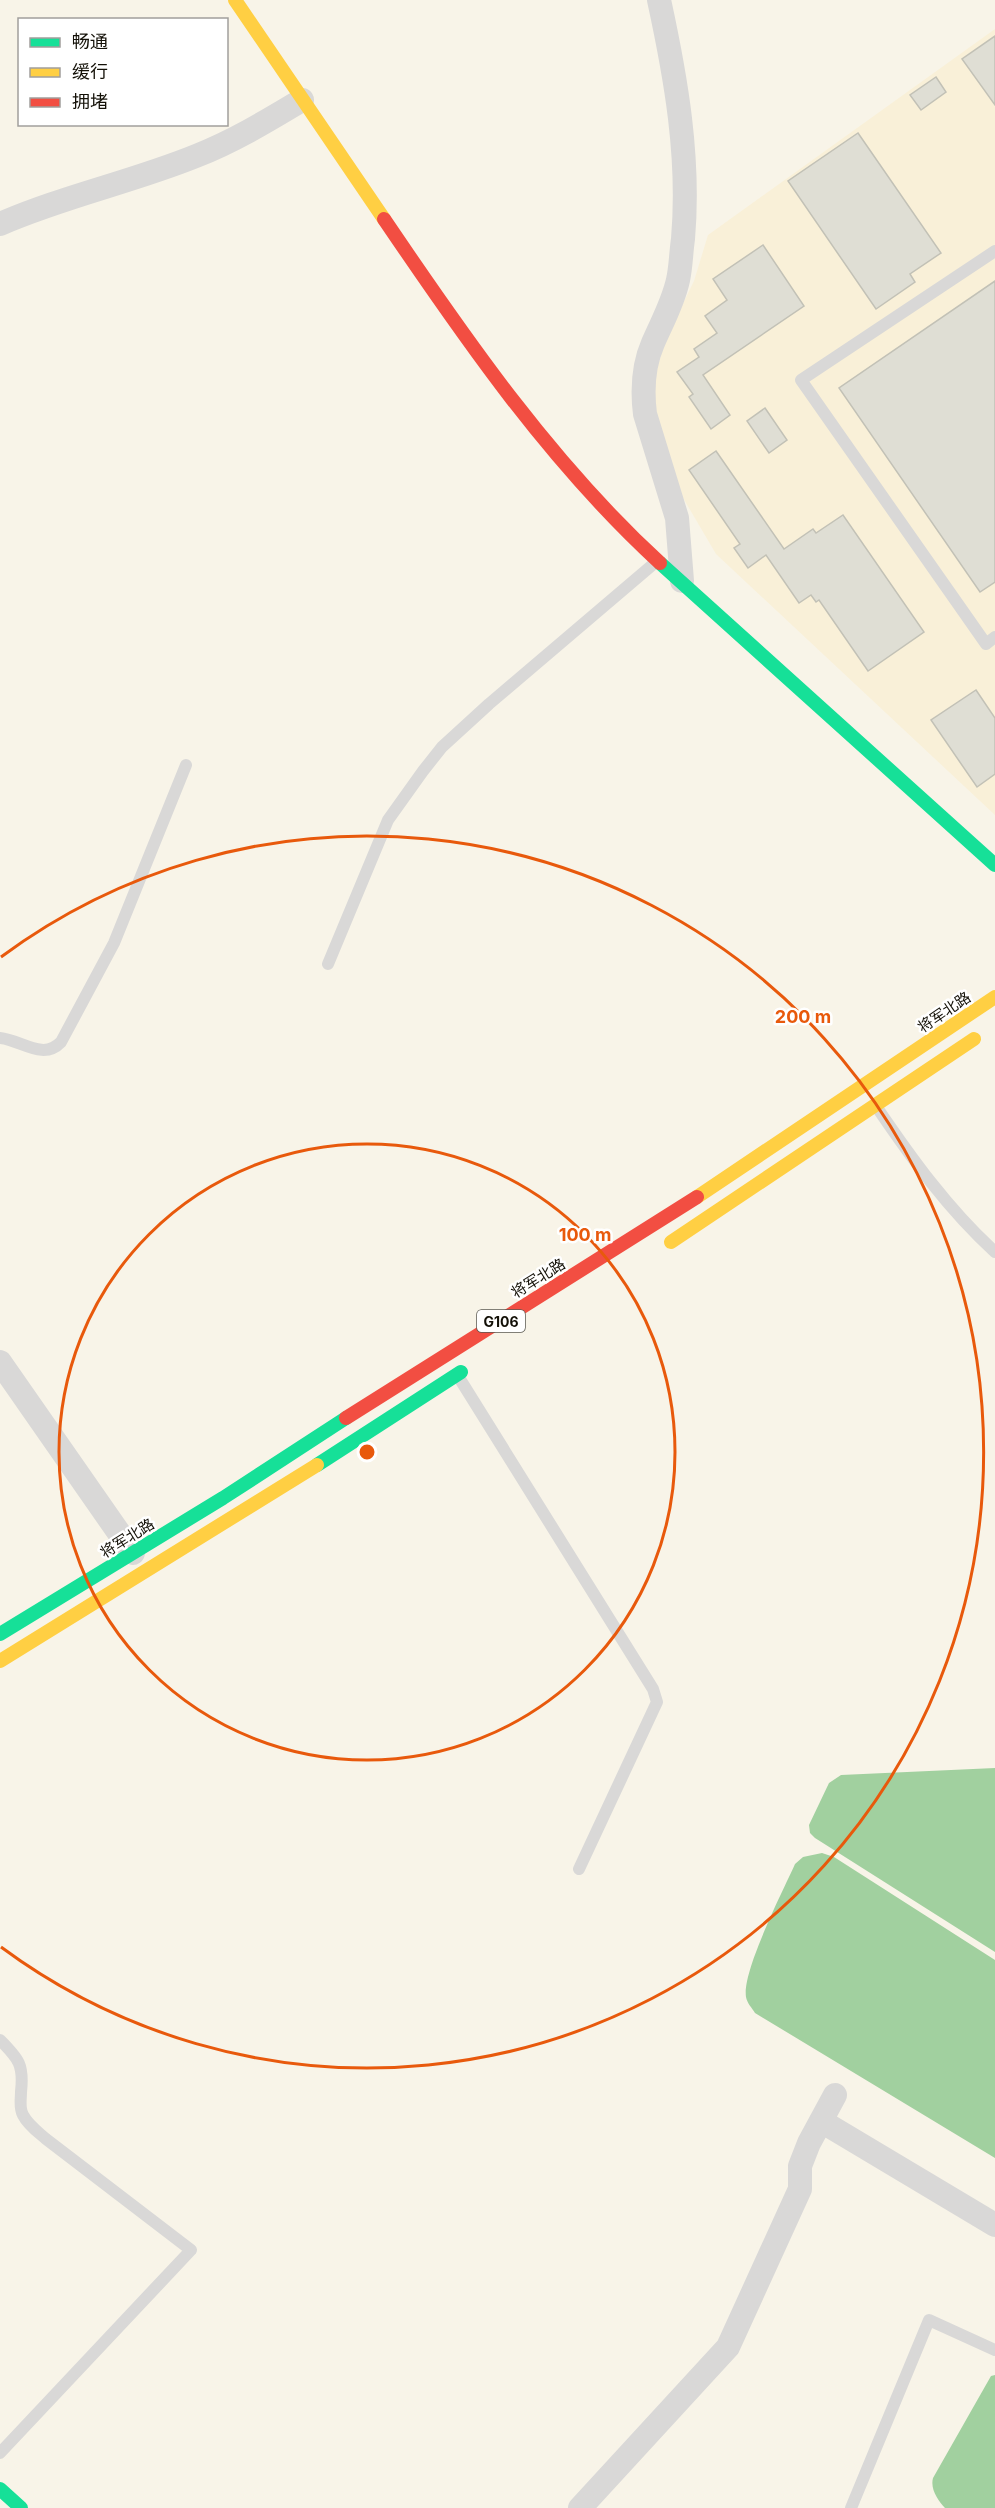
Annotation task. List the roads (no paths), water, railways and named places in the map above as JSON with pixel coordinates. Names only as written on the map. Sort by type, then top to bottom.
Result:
[{"type":"main road","points":[[234,0],[467,341],[500,385],[601,506],[657,560],[995,865]]},
{"type":"main road","name":"将军北路","points":[[0,1634],[133,1553],[672,1213],[995,997]]},
{"type":"main road","points":[[655,1251],[985,1032]]},
{"type":"main road","points":[[0,1661],[236,1518],[477,1362]]},
{"type":"main road","points":[[0,2489],[21,2508]]},
{"type":"street","points":[[658,0],[678,98],[686,202],[679,278],[668,312],[648,357],[643,382],[643,398],[645,414],[677,518],[682,581]]},
{"type":"street","points":[[0,224],[27,212],[194,157],[244,135],[302,100]]},
{"type":"street","points":[[0,1362],[133,1553]]},
{"type":"street","points":[[580,2508],[728,2347],[800,2189],[800,2166],[835,2095]]},
{"type":"street","points":[[821,2121],[995,2225]]},
{"type":"lane","points":[[995,251],[801,380],[986,644],[995,637]]},
{"type":"lane","points":[[328,964],[388,820],[442,747],[657,560]]},
{"type":"lane","points":[[0,1038],[45,1052],[54,1049],[61,1042],[114,943],[186,765]]},
{"type":"lane","points":[[876,1105],[923,1174],[956,1214],[995,1252]]},
{"type":"lane","points":[[457,1375],[653,1689],[657,1702],[579,1869]]},
{"type":"lane","points":[[0,2040],[17,2057],[21,2066],[23,2075],[20,2105],[29,2123],[45,2139],[191,2250],[0,2453]]},
{"type":"lane","points":[[851,2508],[929,2320],[995,2350]]}]
